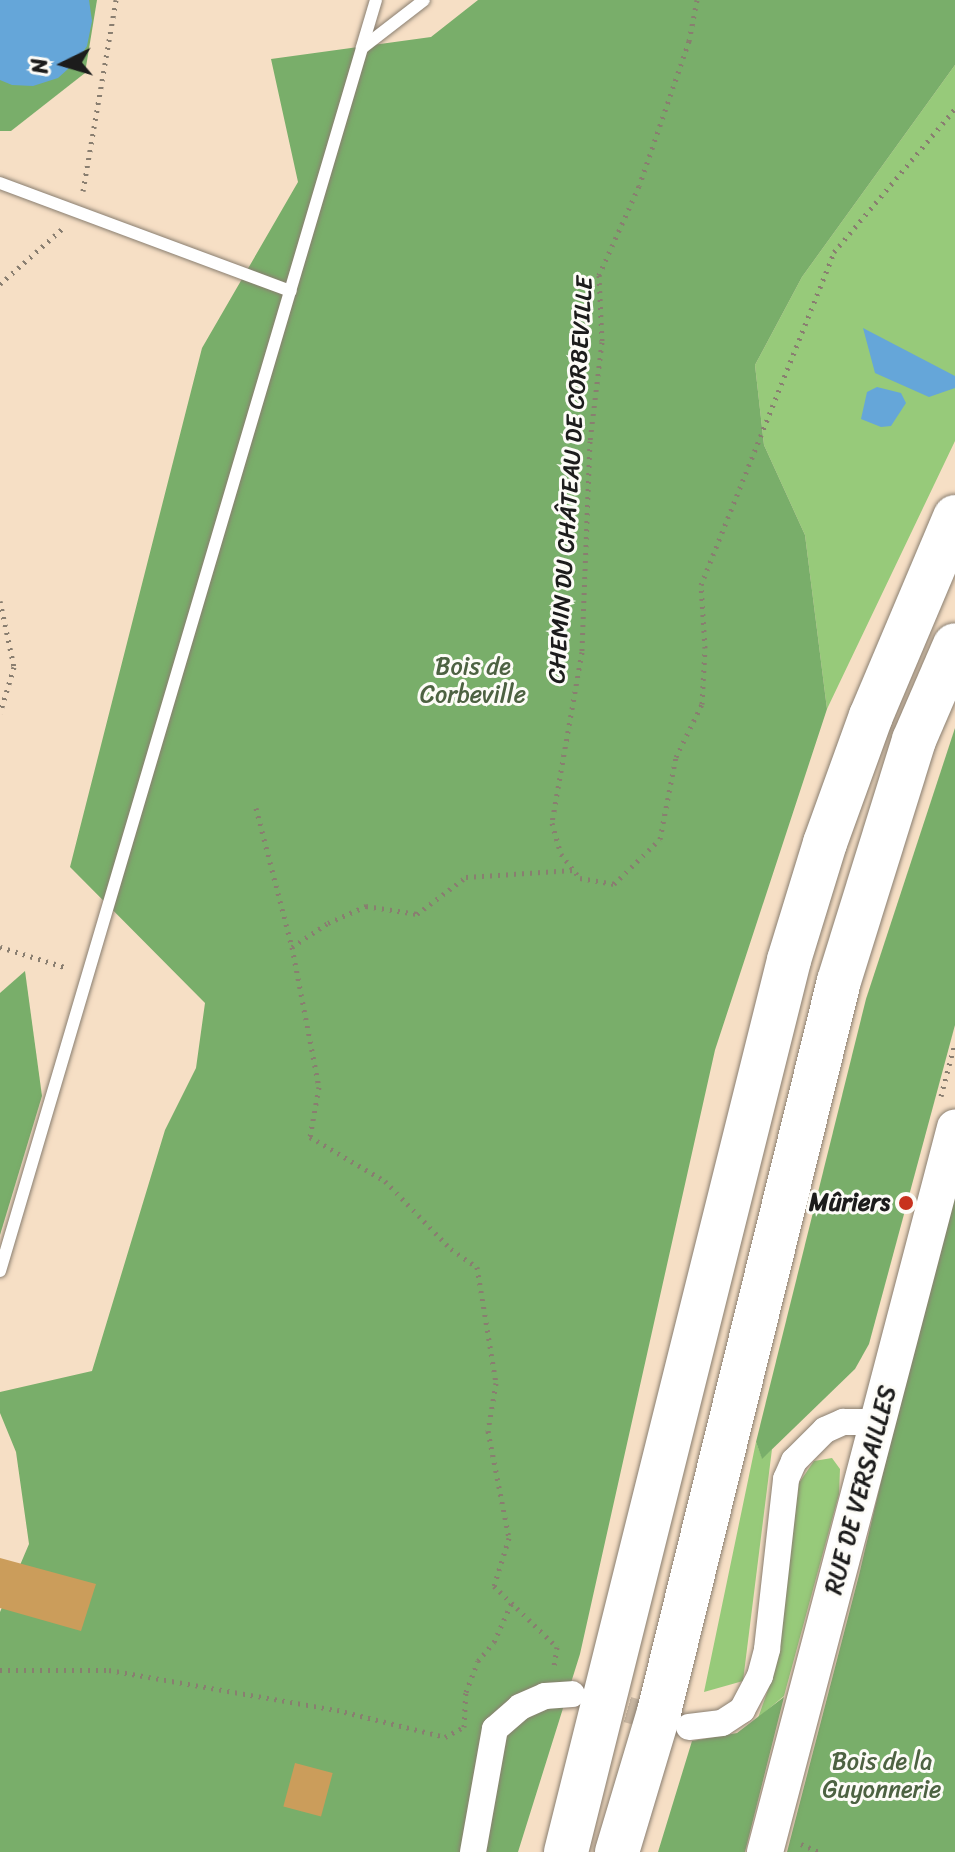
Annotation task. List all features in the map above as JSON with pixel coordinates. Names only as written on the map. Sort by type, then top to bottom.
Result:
[{"type":"highway","points":[[566,1852],[789,960],[825,843],[871,716],[955,517]]},
{"type":"highway","points":[[617,1852],[659,1712],[839,981],[914,740],[955,645]]},
{"type":"main road","name":"RUE DE VERSAILLES","points":[[765,1852],[955,1127]]},
{"type":"street","points":[[689,1727],[722,1723],[742,1710],[760,1676],[767,1649],[786,1479],[794,1461],[825,1430],[843,1422],[879,1422]]},
{"type":"street","points":[[473,1852],[495,1729],[520,1707],[545,1696],[572,1694]]},
{"type":"lane","points":[[0,1271],[376,0]]},
{"type":"lane","points":[[362,48],[424,0]]},
{"type":"lane","points":[[0,183],[291,291]]},
{"type":"path","points":[[0,284],[80,213],[116,0]]},
{"type":"path","name":"CHEMIN DU CHÂTEAU DE CORBEVILLE","points":[[574,870],[561,854],[552,823],[582,652],[590,441],[602,342],[599,275],[639,186],[689,41],[697,0]]},
{"type":"path","points":[[292,947],[328,923],[366,906],[417,914],[466,877],[574,870],[580,878],[614,884],[660,839],[676,757],[702,704],[705,648],[701,585],[834,252],[890,182],[955,109]]},
{"type":"path","points":[[0,601],[14,667],[0,713]]},
{"type":"path","points":[[256,808],[292,947],[319,1087],[310,1137],[385,1181],[451,1249],[477,1267],[496,1383],[488,1431],[509,1538],[494,1586],[557,1647],[552,1664],[572,1694]]},
{"type":"path","points":[[0,947],[88,974]]},
{"type":"path","points":[[0,1670],[109,1670],[337,1710],[445,1737],[464,1727],[466,1692],[478,1661],[494,1642],[512,1602]]},
{"type":"green space","points":[[0,0],[97,0],[85,73],[11,131],[0,131]]},
{"type":"green space","name":"Bois de Corbeville","points":[[478,0],[955,0],[955,65],[802,277],[755,365],[764,445],[805,535],[827,709],[715,1050],[580,1654],[518,1852],[0,1852],[0,1612],[29,1544],[16,1452],[0,1413],[0,1392],[92,1371],[165,1130],[196,1068],[205,1003],[70,867],[202,348],[298,182],[271,59],[431,37]]},
{"type":"green space","points":[[955,65],[955,441],[827,709],[805,535],[764,445],[755,365],[802,277]]},
{"type":"green space","points":[[955,728],[955,1025],[869,1344],[855,1369],[762,1459],[756,1442],[866,999]]},
{"type":"green space","points":[[25,971],[42,1096],[0,1235],[0,993]]},
{"type":"green space","name":"Bois de la Guyonnerie","points":[[955,1192],[955,1852],[787,1852],[859,1575],[933,1261]]},
{"type":"green space","points":[[756,1442],[762,1458],[772,1449],[743,1681],[704,1692]]},
{"type":"green space","points":[[832,1458],[840,1469],[839,1494],[784,1696],[758,1718],[775,1670],[799,1483],[814,1461]]},
{"type":"green space","points":[[784,1697],[745,1852],[658,1852],[692,1741],[737,1733]]},
{"type":"water","points":[[0,0],[89,0],[92,21],[87,46],[78,60],[58,78],[33,86],[12,85],[0,80]]},
{"type":"water","points":[[863,328],[955,376],[955,388],[929,397],[875,373]]},
{"type":"water","points":[[877,387],[901,393],[906,403],[891,426],[881,427],[861,419],[867,392]]},
{"type":"building","points":[[0,1558],[96,1584],[81,1631],[0,1608]]},
{"type":"building","points":[[295,1763],[333,1773],[321,1817],[283,1806]]},
{"type":"tunnel","points":[[590,1699],[668,1721]]},
{"type":"place","name":"Mûriers","points":[[906,1203]]}]
